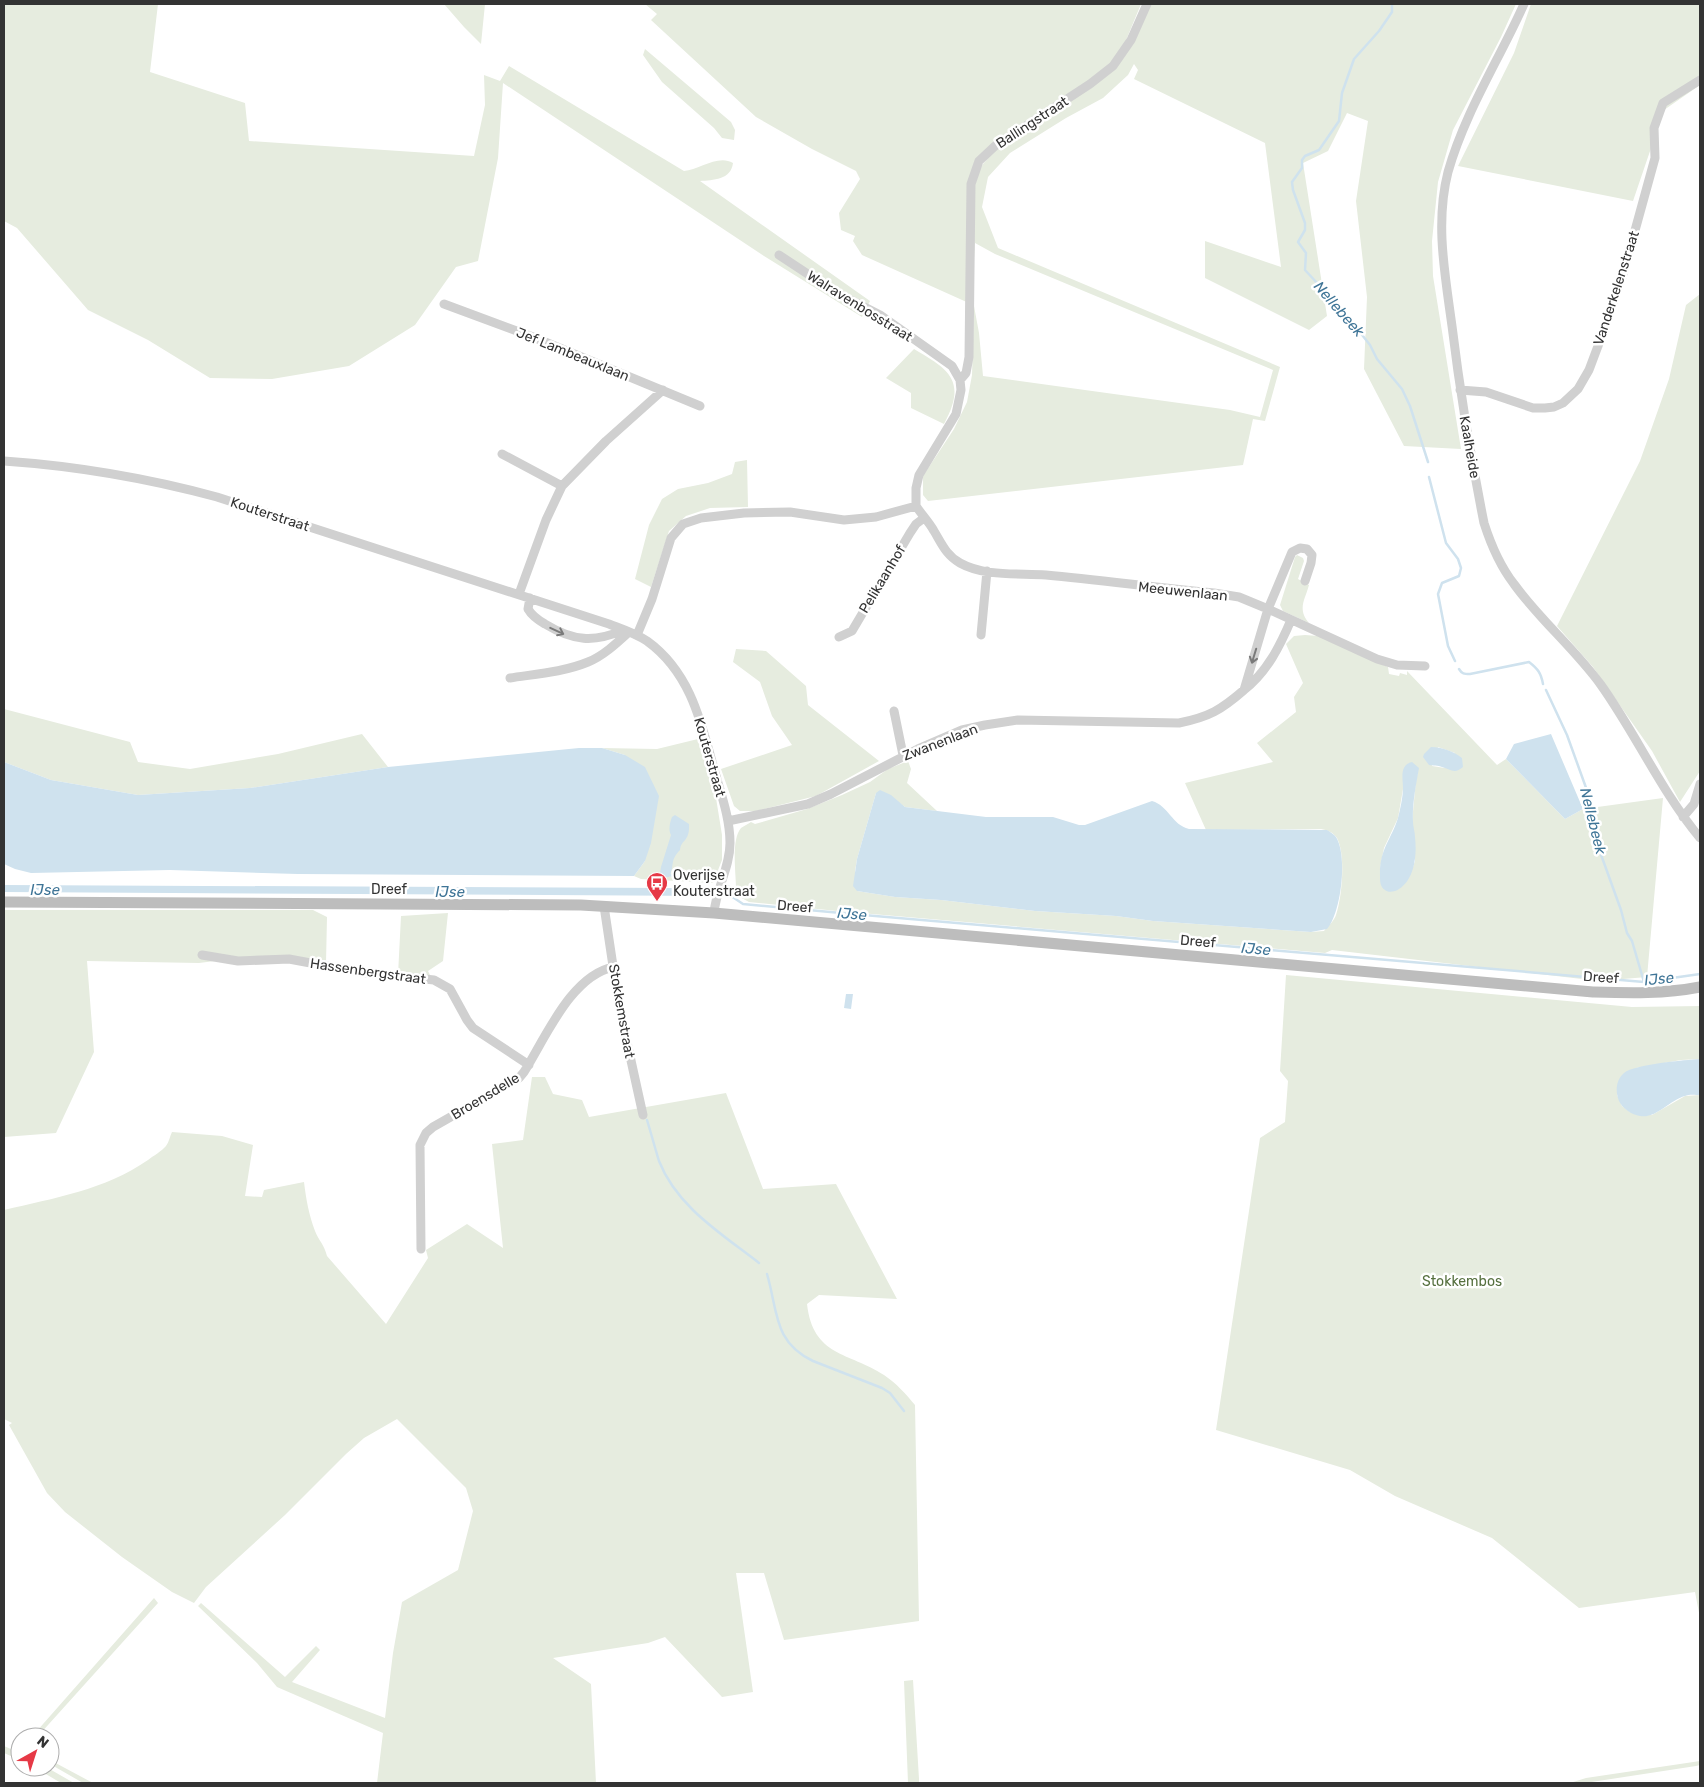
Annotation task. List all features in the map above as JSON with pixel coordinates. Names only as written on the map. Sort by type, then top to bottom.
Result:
[{"type":"main road","name":"Dreef","points":[[4,902],[604,906],[714,913],[1593,992],[1664,993],[1700,987]]},
{"type":"street","name":"Ballingstraat","points":[[916,506],[916,488],[919,476],[956,414],[961,390],[960,380],[966,373],[969,358],[971,184],[979,162],[995,146],[1090,84],[1113,66],[1131,40],[1146,4]]},
{"type":"street","name":"Kaalheide","points":[[1524,4],[1471,111],[1458,142],[1448,174],[1441,208],[1441,243],[1460,390],[1484,523],[1500,564],[1530,604],[1570,647],[1601,685],[1682,817],[1700,838]]},
{"type":"street","name":"Vanderkelenstraat","points":[[1460,390],[1486,392],[1533,408],[1545,408],[1563,403],[1578,389],[1589,370],[1623,274],[1655,158],[1654,128],[1662,103],[1700,80]]},
{"type":"street","name":"Walravenbosstraat","points":[[779,255],[835,292],[880,315],[952,366],[960,380]]},
{"type":"street","name":"Jef Lambeauxlaan","points":[[444,304],[533,337],[700,406]]},
{"type":"street","points":[[519,594],[546,520],[562,486],[606,440],[663,390]]},
{"type":"street","points":[[502,454],[562,486]]},
{"type":"street","name":"Kouterstraat","points":[[4,462],[110,472],[172,484],[217,496],[519,594],[630,632],[646,641],[666,657],[688,689],[705,736],[728,821],[730,845],[714,913]]},
{"type":"street","points":[[510,678],[550,672],[590,662],[630,632],[652,599],[671,538],[683,524],[701,518],[744,513],[790,512],[844,520],[876,517],[916,506]]},
{"type":"street","name":"Meeuwenlaan","points":[[916,506],[949,555],[964,565],[987,571],[1046,575],[1239,597],[1377,659],[1397,665],[1425,666]]},
{"type":"street","name":"Pelikaanhof","points":[[839,637],[852,631],[910,533],[916,524],[924,518]]},
{"type":"street","points":[[1244,690],[1268,609],[1292,552],[1300,548],[1307,549],[1312,555],[1305,581]]},
{"type":"street","points":[[981,635],[987,571]]},
{"type":"street","points":[[530,598],[528,609],[531,615],[551,628],[567,635],[592,639],[630,632]]},
{"type":"street","name":"Zwanenlaan","points":[[728,821],[808,804],[903,756],[962,730],[1018,720],[1179,723],[1199,719],[1215,712],[1260,676],[1291,620]]},
{"type":"street","points":[[894,712],[903,756]]},
{"type":"street","points":[[1682,817],[1694,804],[1700,784]]},
{"type":"street","name":"Stokkemstraat","points":[[604,906],[621,1015],[642,1115]]},
{"type":"street","name":"Hassenbergstraat","points":[[202,955],[238,961],[288,960],[359,972],[434,980],[450,989],[466,1020],[473,1028],[529,1064]]},
{"type":"street","name":"Broensdelle","points":[[421,1249],[420,1144],[422,1138],[433,1127],[519,1078],[576,991],[604,969],[614,967]]},
{"type":"green space","points":[[4,4],[158,4],[150,72],[245,103],[249,141],[474,156],[485,105],[484,75],[500,81],[509,66],[684,171],[721,160],[733,163],[732,169],[725,176],[700,181],[870,301],[862,317],[764,256],[503,83],[498,158],[478,261],[456,267],[415,325],[349,366],[272,379],[210,378],[148,340],[88,310],[17,228],[4,221]]},
{"type":"green space","points":[[444,4],[485,4],[481,44],[464,27]]},
{"type":"green space","points":[[645,4],[1141,4],[1124,45],[1148,4],[1516,4],[1453,130],[1438,182],[1432,241],[1433,276],[1461,449],[1404,446],[1364,369],[1367,297],[1356,201],[1368,121],[1347,113],[1328,151],[1303,163],[1327,316],[1309,330],[1205,278],[1205,241],[1281,267],[1265,143],[1134,79],[1138,70],[1134,64],[1128,75],[1103,98],[1066,118],[1010,153],[988,177],[982,207],[998,248],[1280,367],[1265,421],[1253,419],[1243,465],[928,501],[923,495],[923,476],[954,429],[967,402],[972,375],[974,306],[979,333],[983,376],[1230,410],[1260,417],[1273,370],[995,254],[975,243],[971,304],[862,255],[853,241],[855,236],[841,230],[839,213],[860,179],[856,171],[812,149],[756,117],[651,20],[657,14]],"holes":[[[992,154],[983,164],[974,181],[976,162]]]},
{"type":"green space","points":[[1531,4],[1700,4],[1700,85],[1664,110],[1633,201],[1458,166],[1514,53]]},
{"type":"green space","points":[[645,49],[731,122],[735,130],[734,140],[722,138],[714,128],[662,82],[643,55]]},
{"type":"green space","points":[[1700,294],[1700,771],[1680,802],[1652,751],[1593,667],[1557,626],[1640,461],[1669,379],[1686,305]]},
{"type":"green space","points":[[914,349],[937,364],[951,378],[954,387],[954,397],[944,424],[911,408],[911,393],[886,378]]},
{"type":"green space","points":[[747,460],[748,507],[710,508],[686,516],[669,531],[651,587],[635,579],[649,525],[662,499],[678,489],[708,483],[732,474],[735,462]]},
{"type":"green space","points":[[1297,555],[1303,558],[1304,561],[1298,579],[1309,585],[1304,600],[1303,613],[1309,623],[1283,611],[1280,605]]},
{"type":"green space","points":[[1294,636],[1318,636],[1388,667],[1389,674],[1399,676],[1400,673],[1407,675],[1407,671],[1497,765],[1506,759],[1565,819],[1583,809],[1663,798],[1647,977],[1599,981],[1332,950],[1325,953],[837,911],[749,902],[736,895],[735,851],[741,828],[751,822],[755,824],[807,809],[842,795],[870,782],[888,769],[908,761],[911,769],[907,783],[937,811],[905,807],[876,793],[857,859],[855,871],[857,891],[895,897],[941,900],[1035,911],[1311,932],[1324,931],[1336,915],[1340,898],[1342,865],[1340,845],[1337,838],[1330,832],[1321,829],[1206,830],[1185,783],[1273,762],[1257,743],[1296,712],[1294,697],[1303,683],[1286,644]],"holes":[[[1438,747],[1455,753],[1445,768],[1432,766]],[[1418,772],[1412,822],[1415,861],[1413,867],[1380,868],[1384,848],[1398,818],[1403,789]]]},
{"type":"green space","points":[[736,649],[766,651],[806,686],[808,705],[879,761],[816,796],[756,811],[740,811],[734,806],[721,769],[792,745],[772,716],[760,682],[733,662]]},
{"type":"green space","points":[[4,709],[130,742],[138,762],[190,769],[278,754],[362,734],[388,767],[250,788],[138,795],[51,780],[4,762]]},
{"type":"green space","points":[[698,739],[716,798],[722,835],[722,860],[713,883],[641,879],[634,876],[645,861],[625,755],[602,748],[657,749]]},
{"type":"green space","points":[[4,910],[313,910],[327,917],[326,963],[231,959],[199,963],[87,961],[94,1052],[56,1133],[4,1137]]},
{"type":"green space","points":[[448,913],[443,961],[428,971],[431,977],[398,975],[401,916]]},
{"type":"green space","name":"Stokkembos","points":[[1286,975],[1632,1007],[1700,1006],[1700,1059],[1681,1060],[1636,1068],[1617,1095],[1622,1106],[1630,1112],[1652,1115],[1685,1096],[1700,1095],[1700,1618],[1695,1592],[1579,1608],[1492,1538],[1395,1496],[1350,1470],[1216,1430],[1260,1138],[1285,1122],[1288,1081],[1280,1071]]},
{"type":"green space","points":[[532,1077],[545,1077],[553,1094],[582,1100],[589,1117],[726,1093],[763,1189],[836,1184],[897,1299],[819,1295],[807,1304],[811,1321],[817,1334],[825,1344],[835,1351],[884,1375],[901,1389],[915,1405],[919,1621],[784,1640],[764,1573],[736,1573],[753,1692],[722,1697],[665,1637],[648,1643],[553,1658],[591,1684],[596,1783],[377,1783],[383,1733],[277,1687],[257,1663],[198,1606],[201,1603],[285,1677],[316,1646],[320,1650],[292,1682],[385,1718],[393,1653],[402,1602],[458,1570],[473,1511],[466,1488],[397,1419],[364,1438],[346,1454],[285,1515],[206,1587],[194,1603],[172,1592],[122,1557],[65,1512],[47,1493],[9,1425],[12,1423],[4,1419],[4,1210],[79,1192],[114,1179],[132,1170],[162,1150],[172,1132],[222,1136],[253,1145],[245,1196],[262,1197],[264,1190],[304,1182],[313,1225],[327,1256],[386,1324],[428,1258],[426,1250],[467,1224],[503,1248],[492,1144],[523,1140]]},
{"type":"green space","points":[[154,1598],[158,1603],[46,1727],[40,1727]]},
{"type":"green space","points":[[913,1680],[919,1783],[908,1783],[904,1681]]},
{"type":"green space","points":[[4,1746],[10,1749],[10,1756],[4,1753]]},
{"type":"green space","points":[[1700,1761],[1700,1765],[1696,1766],[1585,1783],[1570,1783],[1586,1778]]},
{"type":"green space","points":[[60,1765],[93,1783],[83,1783],[60,1770]]},
{"type":"green space","points":[[60,1775],[74,1783],[61,1783],[51,1777],[60,1777]]},
{"type":"water","points":[[1551,734],[1583,809],[1565,819],[1506,759],[1514,744]]},
{"type":"water","points":[[1431,747],[1451,751],[1459,756],[1462,758],[1463,767],[1453,771],[1429,765],[1423,757]]},
{"type":"water","points":[[579,748],[602,748],[625,755],[645,767],[659,796],[651,843],[645,861],[634,876],[298,874],[170,870],[31,873],[4,864],[4,762],[51,780],[138,795],[250,788],[388,767]]},
{"type":"water","points":[[1412,762],[1419,768],[1413,809],[1416,844],[1414,866],[1409,879],[1404,885],[1396,891],[1388,892],[1383,889],[1381,884],[1381,859],[1399,815],[1403,788],[1403,769]]},
{"type":"water","points":[[880,790],[891,795],[905,807],[986,817],[1053,817],[1085,825],[1152,801],[1163,807],[1178,824],[1189,829],[1327,830],[1336,837],[1342,857],[1341,884],[1336,911],[1327,929],[1311,932],[1035,911],[941,900],[895,897],[857,891],[853,886],[857,859],[876,793]]},
{"type":"water","points":[[675,815],[689,824],[689,830],[680,850],[674,857],[669,877],[664,877],[660,873],[661,867],[671,835],[669,828],[672,817]]},
{"type":"water","points":[[4,885],[672,888],[712,890],[709,896],[4,892]]},
{"type":"water","points":[[846,994],[853,994],[851,1009],[844,1008]]},
{"type":"water","points":[[1700,1059],[1700,1095],[1688,1095],[1679,1098],[1652,1115],[1646,1116],[1631,1113],[1619,1101],[1617,1093],[1618,1082],[1624,1073],[1638,1067]]},
{"type":"waterway","name":"Nellebeek","points":[[1392,4],[1392,12],[1379,31],[1354,59],[1342,93],[1339,121],[1319,150],[1305,156],[1302,160],[1302,168],[1292,182],[1305,223],[1305,230],[1298,242],[1306,253],[1305,270],[1344,312],[1370,345],[1377,359],[1402,389],[1410,406],[1428,462]]},
{"type":"waterway","name":"Nellebeek","points":[[1429,477],[1446,543],[1458,559],[1461,568],[1459,576],[1442,583],[1438,594],[1448,646],[1455,661]]},
{"type":"waterway","name":"Nellebeek","points":[[1459,669],[1463,673],[1470,674],[1529,662],[1539,672],[1543,684]]},
{"type":"waterway","name":"Nellebeek","points":[[1546,690],[1567,735],[1589,796],[1595,838],[1621,910],[1627,933],[1632,941],[1644,982]]},
{"type":"waterway","points":[[670,875],[679,878],[715,879]]},
{"type":"waterway","points":[[728,886],[733,890],[732,896]]},
{"type":"waterway","name":"IJse","points":[[720,894],[728,894],[743,904],[1644,982],[1700,974]]},
{"type":"waterway","points":[[647,1120],[659,1161],[677,1192],[702,1218],[759,1263]]},
{"type":"waterway","points":[[767,1274],[779,1324],[790,1345],[813,1361],[882,1388],[890,1393],[904,1411]]},
{"type":"place","name":"Overijse Kouterstraat","points":[[657,902]]}]
